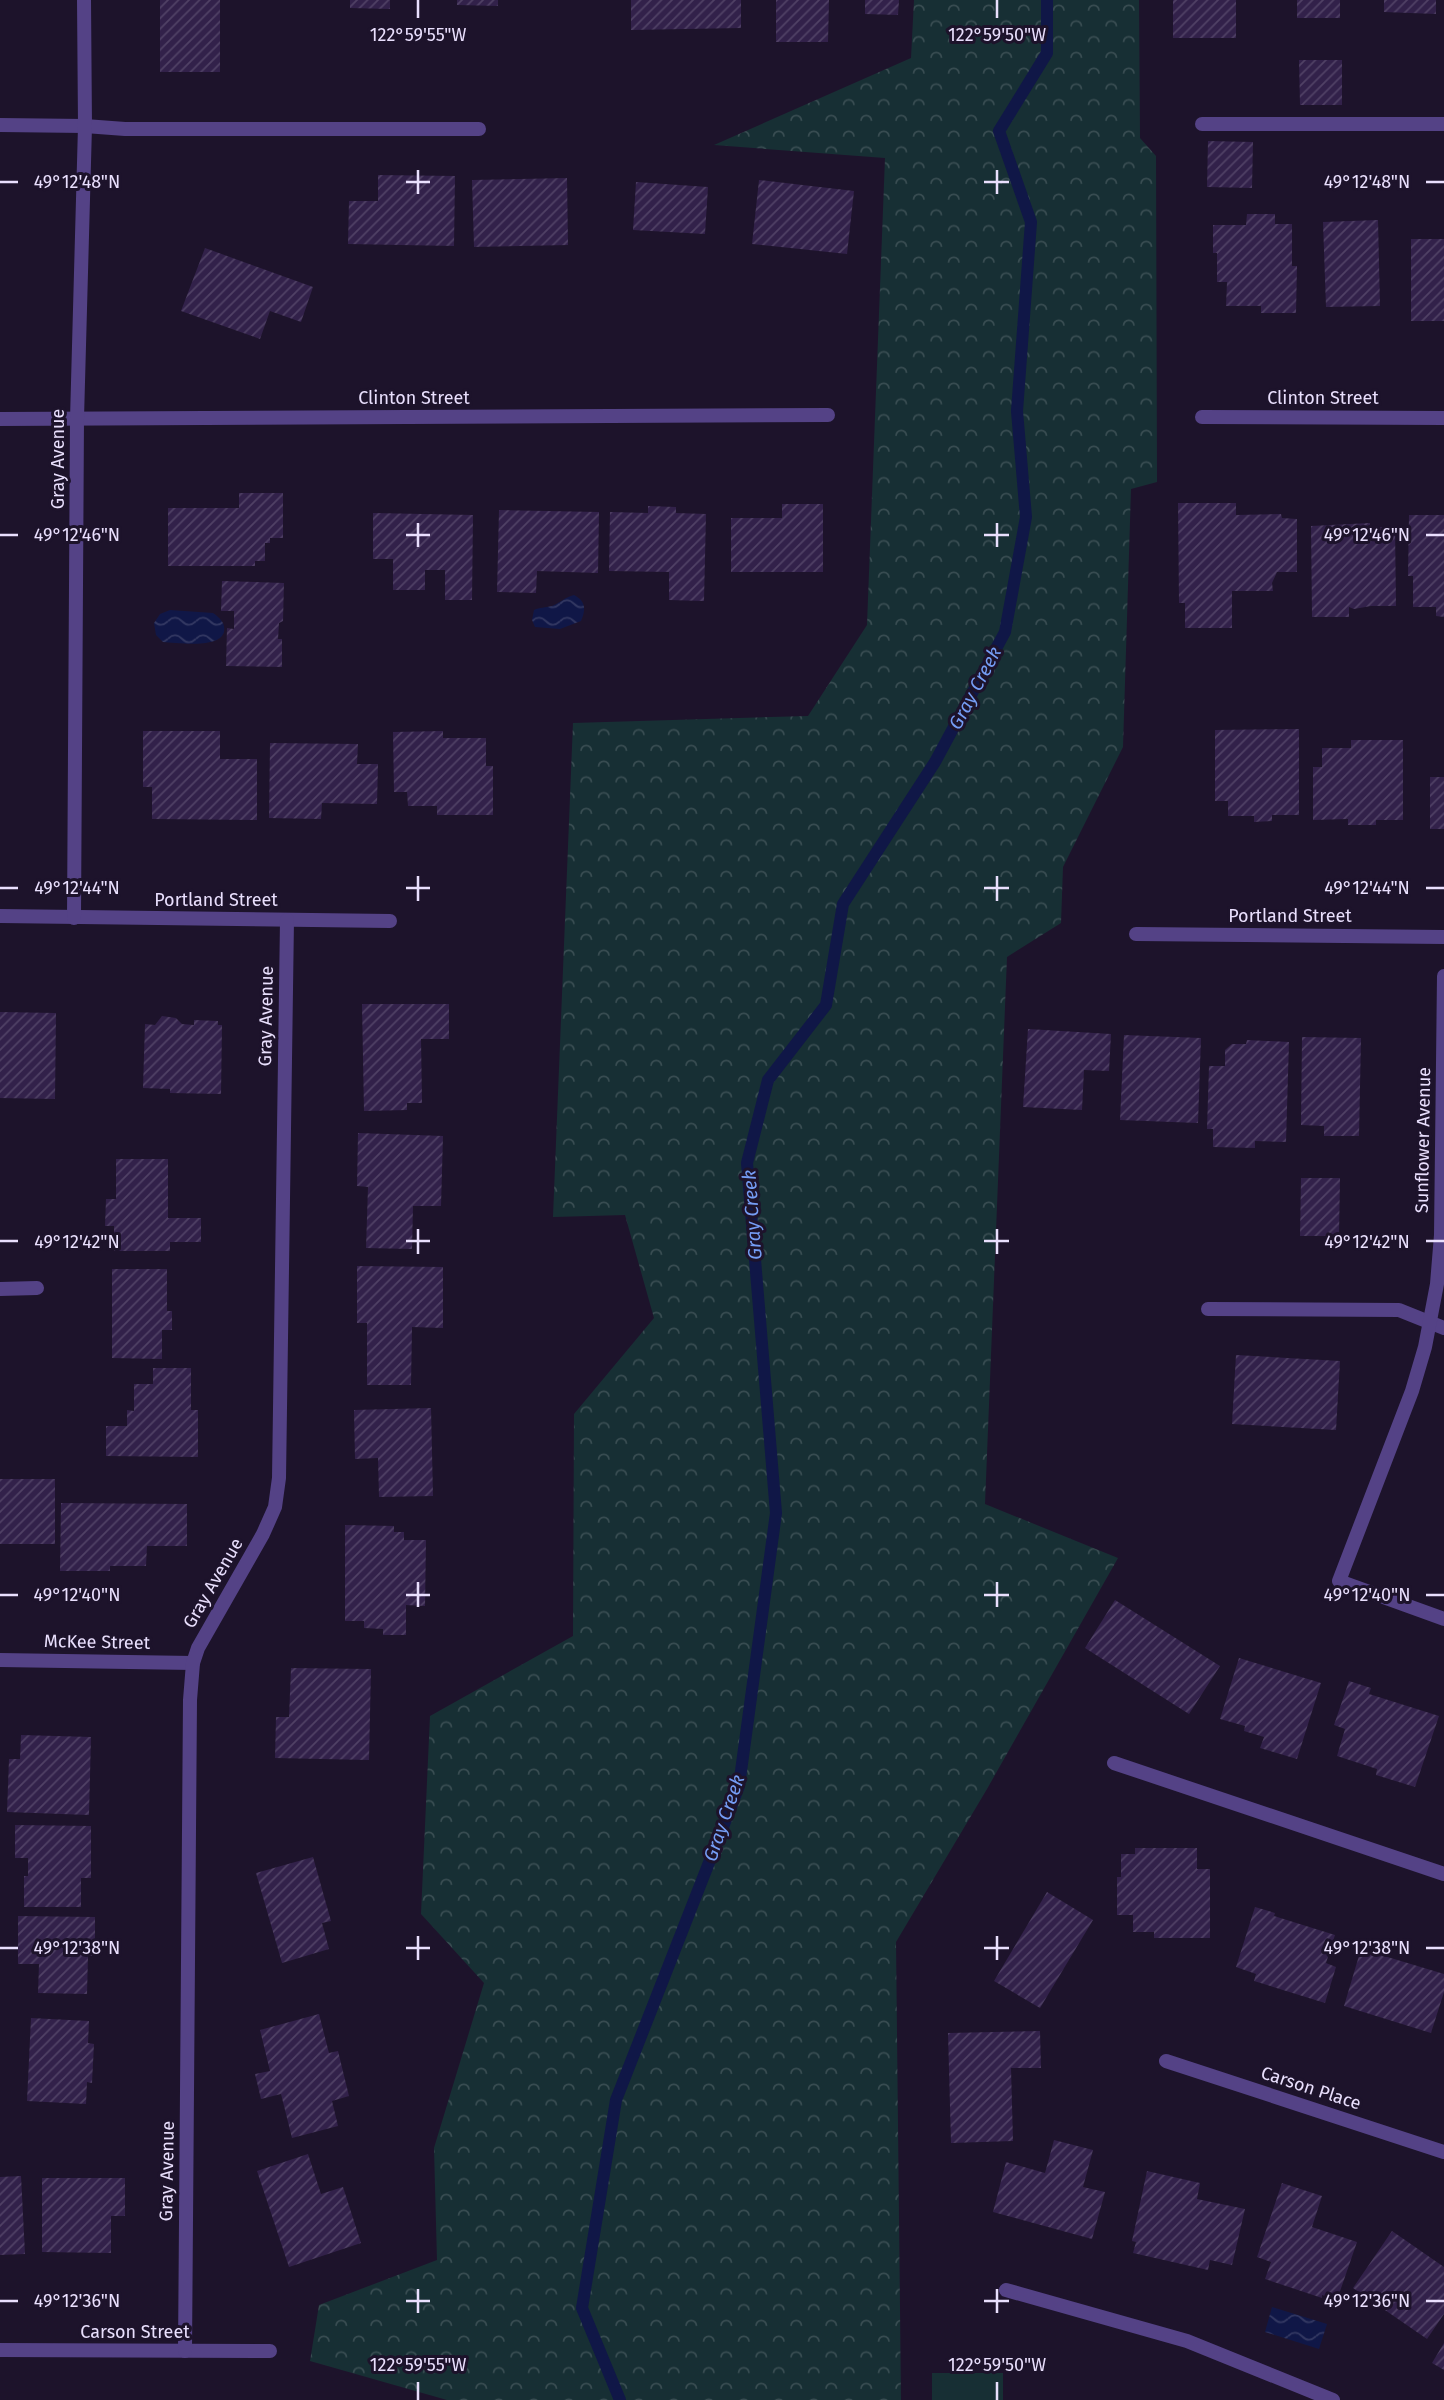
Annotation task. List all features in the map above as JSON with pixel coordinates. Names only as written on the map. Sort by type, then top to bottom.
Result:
[{"type":"street","name":"Gray Avenue","points":[[74,918],[77,419],[85,126],[84,0]]},
{"type":"street","points":[[1202,124],[1444,124]]},
{"type":"street","points":[[0,125],[85,126],[125,130],[479,129]]},
{"type":"street","name":"Clinton Street","points":[[0,419],[828,415]]},
{"type":"street","name":"Clinton Street","points":[[1202,417],[1444,418]]},
{"type":"street","name":"Portland Street","points":[[0,916],[390,921]]},
{"type":"street","name":"Gray Avenue","points":[[185,2351],[190,1727],[193,1663],[206,1630],[263,1534],[275,1507],[279,1478],[287,920]]},
{"type":"street","name":"Portland Street","points":[[1136,934],[1444,937]]},
{"type":"street","name":"Sunflower Avenue","points":[[1444,976],[1441,1235],[1437,1325],[1339,1581],[1444,1619]]},
{"type":"street","points":[[0,1289],[37,1288]]},
{"type":"street","points":[[1208,1309],[1399,1310],[1437,1325]]},
{"type":"street","name":"McKee Street","points":[[0,1660],[193,1663]]},
{"type":"street","points":[[1114,1763],[1444,1874]]},
{"type":"street","name":"Carson Place","points":[[1166,2061],[1444,2152]]},
{"type":"street","points":[[1006,2290],[1187,2341],[1333,2400]]},
{"type":"street","name":"Carson Street","points":[[0,2350],[270,2351]]},
{"type":"green space","points":[[914,0],[1139,0],[1140,138],[1156,156],[1157,482],[1131,489],[1123,747],[1063,867],[1061,923],[1007,957],[985,1504],[1118,1558],[987,1789],[896,1942],[901,2400],[447,2400],[310,2361],[319,2305],[437,2260],[434,2148],[484,1983],[421,1914],[430,1716],[573,1636],[574,1414],[654,1318],[625,1215],[553,1217],[573,723],[808,716],[867,625],[885,158],[714,145],[911,58]]},
{"type":"green space","points":[[932,2373],[1003,2373],[1003,2400],[932,2400]]},
{"type":"water","points":[[574,595],[584,606],[581,621],[560,629],[535,627],[532,620],[534,610],[552,606]]},
{"type":"water","points":[[170,610],[213,613],[223,623],[224,632],[221,637],[206,643],[163,642],[156,635],[154,623],[160,614]]},
{"type":"water","points":[[1272,2307],[1327,2324],[1319,2349],[1265,2332]]},
{"type":"building","points":[[160,0],[220,0],[220,72],[160,72]]},
{"type":"building","points":[[350,0],[390,0],[390,9],[350,8]]},
{"type":"building","points":[[457,0],[498,0],[498,6],[457,5]]},
{"type":"building","points":[[631,0],[741,0],[741,28],[631,30]]},
{"type":"building","points":[[776,0],[829,0],[828,42],[776,42]]},
{"type":"building","points":[[865,0],[899,0],[898,15],[865,14]]},
{"type":"building","points":[[1173,0],[1236,0],[1236,38],[1173,38]]},
{"type":"building","points":[[1297,0],[1340,0],[1340,18],[1297,18]]},
{"type":"building","points":[[1384,0],[1436,0],[1436,14],[1384,12]]},
{"type":"building","points":[[1299,60],[1342,60],[1342,105],[1300,105]]},
{"type":"building","points":[[1208,141],[1253,142],[1252,188],[1207,187]]},
{"type":"building","points":[[378,175],[455,176],[454,246],[348,244],[349,201],[378,201]]},
{"type":"building","points":[[567,178],[568,245],[474,247],[472,180]]},
{"type":"building","points":[[759,180],[854,191],[847,254],[752,244]]},
{"type":"building","points":[[636,182],[708,187],[705,234],[633,230]]},
{"type":"building","points":[[1247,214],[1275,214],[1275,224],[1292,224],[1292,266],[1297,266],[1296,313],[1261,313],[1261,306],[1226,306],[1227,282],[1217,282],[1213,225],[1246,225]]},
{"type":"building","points":[[1378,220],[1380,306],[1326,307],[1323,222]]},
{"type":"building","points":[[1411,239],[1444,239],[1444,321],[1411,321]]},
{"type":"building","points":[[205,248],[313,287],[301,322],[270,311],[260,339],[181,311]]},
{"type":"building","points":[[239,493],[283,493],[283,538],[270,538],[270,543],[265,543],[265,561],[255,561],[255,566],[168,566],[168,508],[239,508]]},
{"type":"building","points":[[1178,503],[1236,503],[1236,515],[1281,514],[1282,518],[1297,519],[1297,572],[1277,572],[1272,583],[1273,591],[1232,591],[1232,628],[1185,628],[1185,603],[1179,603]]},
{"type":"building","points":[[782,504],[823,504],[823,572],[731,572],[731,518],[782,518]]},
{"type":"building","points":[[648,506],[676,507],[676,513],[706,514],[704,601],[669,600],[669,572],[609,571],[610,512],[648,513]]},
{"type":"building","points":[[499,510],[599,512],[598,573],[537,571],[536,593],[497,592]]},
{"type":"building","points":[[373,513],[473,515],[472,600],[445,600],[445,570],[425,570],[425,590],[393,590],[393,559],[373,559]]},
{"type":"building","points":[[1409,515],[1444,515],[1444,617],[1436,616],[1436,607],[1413,607],[1413,576],[1408,576]]},
{"type":"building","points":[[1370,523],[1370,527],[1395,527],[1396,606],[1354,609],[1349,607],[1349,617],[1312,617],[1311,526]]},
{"type":"building","points":[[222,581],[284,583],[283,621],[279,623],[278,639],[282,639],[282,667],[226,666],[227,628],[234,629],[234,611],[221,611]]},
{"type":"building","points":[[1299,729],[1299,815],[1272,815],[1272,821],[1254,822],[1254,816],[1228,816],[1228,801],[1215,801],[1215,730]]},
{"type":"building","points":[[143,731],[220,731],[220,759],[257,759],[257,820],[152,819],[152,787],[143,787]]},
{"type":"building","points":[[443,731],[443,738],[486,738],[486,766],[493,766],[493,815],[437,815],[437,806],[408,806],[407,792],[394,792],[393,732]]},
{"type":"building","points":[[1351,740],[1403,740],[1403,820],[1376,820],[1376,825],[1348,825],[1348,819],[1313,820],[1313,767],[1322,767],[1322,748],[1351,748]]},
{"type":"building","points":[[270,743],[358,744],[357,764],[378,764],[377,804],[322,803],[321,819],[269,818]]},
{"type":"building","points":[[1430,777],[1444,777],[1444,829],[1430,829]]},
{"type":"building","points":[[362,1004],[449,1004],[449,1039],[421,1039],[422,1103],[407,1103],[407,1110],[364,1111]]},
{"type":"building","points":[[0,1012],[56,1013],[55,1099],[0,1098]]},
{"type":"building","points":[[162,1016],[176,1018],[182,1024],[194,1025],[194,1020],[218,1021],[218,1025],[222,1025],[221,1094],[170,1093],[170,1089],[143,1088],[145,1024],[155,1025]]},
{"type":"building","points":[[1028,1029],[1111,1034],[1109,1071],[1084,1070],[1082,1110],[1023,1107]]},
{"type":"building","points":[[1124,1035],[1201,1038],[1198,1123],[1120,1120]]},
{"type":"building","points":[[1302,1037],[1361,1038],[1359,1136],[1324,1136],[1324,1126],[1301,1125]]},
{"type":"building","points":[[1247,1040],[1289,1042],[1286,1142],[1255,1141],[1255,1148],[1213,1147],[1213,1129],[1207,1129],[1209,1066],[1225,1066],[1225,1050],[1232,1044],[1246,1044]]},
{"type":"building","points":[[358,1133],[443,1136],[441,1206],[413,1206],[412,1249],[366,1248],[368,1187],[357,1186]]},
{"type":"building","points":[[116,1159],[168,1159],[168,1218],[201,1218],[201,1242],[170,1242],[170,1251],[114,1251],[114,1226],[105,1226],[106,1199],[116,1199]]},
{"type":"building","points":[[1301,1178],[1340,1178],[1339,1236],[1300,1236]]},
{"type":"building","points":[[357,1266],[443,1267],[443,1328],[412,1327],[411,1385],[367,1385],[367,1323],[357,1323]]},
{"type":"building","points":[[112,1269],[167,1269],[167,1311],[172,1311],[172,1330],[162,1330],[162,1359],[112,1358]]},
{"type":"building","points":[[1236,1355],[1340,1361],[1336,1430],[1232,1424]]},
{"type":"building","points":[[153,1368],[191,1368],[191,1410],[198,1410],[198,1457],[106,1456],[106,1426],[127,1426],[127,1410],[134,1411],[134,1384],[153,1384]]},
{"type":"building","points":[[431,1408],[433,1496],[379,1497],[378,1458],[355,1459],[354,1410]]},
{"type":"building","points":[[0,1479],[55,1479],[55,1544],[0,1544]]},
{"type":"building","points":[[61,1503],[187,1504],[187,1546],[147,1546],[146,1566],[110,1566],[110,1571],[60,1571]]},
{"type":"building","points":[[345,1525],[394,1526],[394,1532],[404,1532],[404,1540],[426,1540],[425,1606],[406,1605],[406,1635],[383,1635],[383,1629],[364,1628],[364,1621],[345,1621]]},
{"type":"building","points":[[1115,1600],[1220,1666],[1189,1714],[1085,1648]]},
{"type":"building","points":[[1239,1658],[1321,1683],[1297,1759],[1260,1748],[1264,1737],[1244,1731],[1245,1726],[1220,1719]]},
{"type":"building","points":[[291,1668],[371,1669],[369,1760],[275,1758],[276,1717],[289,1717]]},
{"type":"building","points":[[1349,1681],[1371,1688],[1369,1694],[1439,1716],[1415,1787],[1376,1775],[1377,1769],[1337,1756],[1345,1729],[1334,1725]]},
{"type":"building","points":[[21,1735],[91,1737],[89,1815],[7,1812],[9,1759],[20,1759]]},
{"type":"building","points":[[15,1825],[91,1826],[91,1878],[81,1878],[81,1907],[24,1907],[24,1876],[28,1876],[28,1858],[15,1858]]},
{"type":"building","points":[[1135,1848],[1197,1848],[1197,1869],[1210,1869],[1210,1938],[1154,1938],[1154,1932],[1133,1932],[1133,1915],[1117,1915],[1117,1877],[1121,1877],[1121,1854],[1135,1854]]},
{"type":"building","points":[[313,1857],[331,1921],[322,1923],[329,1949],[282,1963],[256,1873]]},
{"type":"building","points":[[1047,1892],[1093,1920],[1040,2008],[994,1981]]},
{"type":"building","points":[[1255,1907],[1275,1913],[1274,1916],[1335,1935],[1326,1963],[1336,1967],[1325,2003],[1254,1981],[1256,1974],[1236,1967]]},
{"type":"building","points":[[18,1916],[95,1917],[95,1956],[88,1956],[87,1994],[38,1993],[39,1964],[18,1964]]},
{"type":"building","points":[[1361,1949],[1444,1974],[1444,1992],[1431,2033],[1344,2006]]},
{"type":"building","points":[[319,2014],[329,2053],[338,2051],[349,2096],[332,2101],[338,2126],[292,2138],[281,2094],[261,2099],[255,2074],[270,2071],[260,2030]]},
{"type":"building","points":[[31,2018],[89,2021],[88,2043],[94,2044],[92,2083],[87,2082],[86,2104],[27,2101]]},
{"type":"building","points":[[1040,2031],[1041,2068],[1011,2068],[1013,2141],[951,2143],[948,2033]]},
{"type":"building","points":[[1054,2140],[1093,2150],[1083,2187],[1105,2192],[1092,2239],[993,2212],[1006,2162],[1045,2173]]},
{"type":"building","points":[[308,2154],[321,2194],[343,2187],[361,2243],[289,2267],[257,2171]]},
{"type":"building","points":[[1147,2171],[1200,2183],[1197,2199],[1245,2209],[1232,2265],[1210,2260],[1208,2270],[1133,2253],[1136,2242],[1132,2241]]},
{"type":"building","points":[[21,2176],[25,2254],[0,2255],[0,2177]]},
{"type":"building","points":[[42,2178],[125,2178],[125,2216],[111,2216],[111,2253],[42,2252]]},
{"type":"building","points":[[1282,2183],[1322,2196],[1312,2227],[1357,2242],[1337,2300],[1322,2295],[1322,2298],[1265,2279],[1271,2262],[1257,2257]]},
{"type":"building","points":[[1392,2231],[1444,2267],[1444,2314],[1427,2339],[1353,2288]]},
{"type":"building","points":[[1444,2343],[1444,2370],[1432,2363]]},
{"type":"waterway","name":"Gray Creek","points":[[620,2400],[582,2308],[616,2100],[739,1786],[776,1513],[747,1163],[768,1080],[826,1005],[843,904],[935,762],[1005,632],[1026,517],[1017,411],[1031,222],[999,131],[1047,53],[1047,0]]}]
